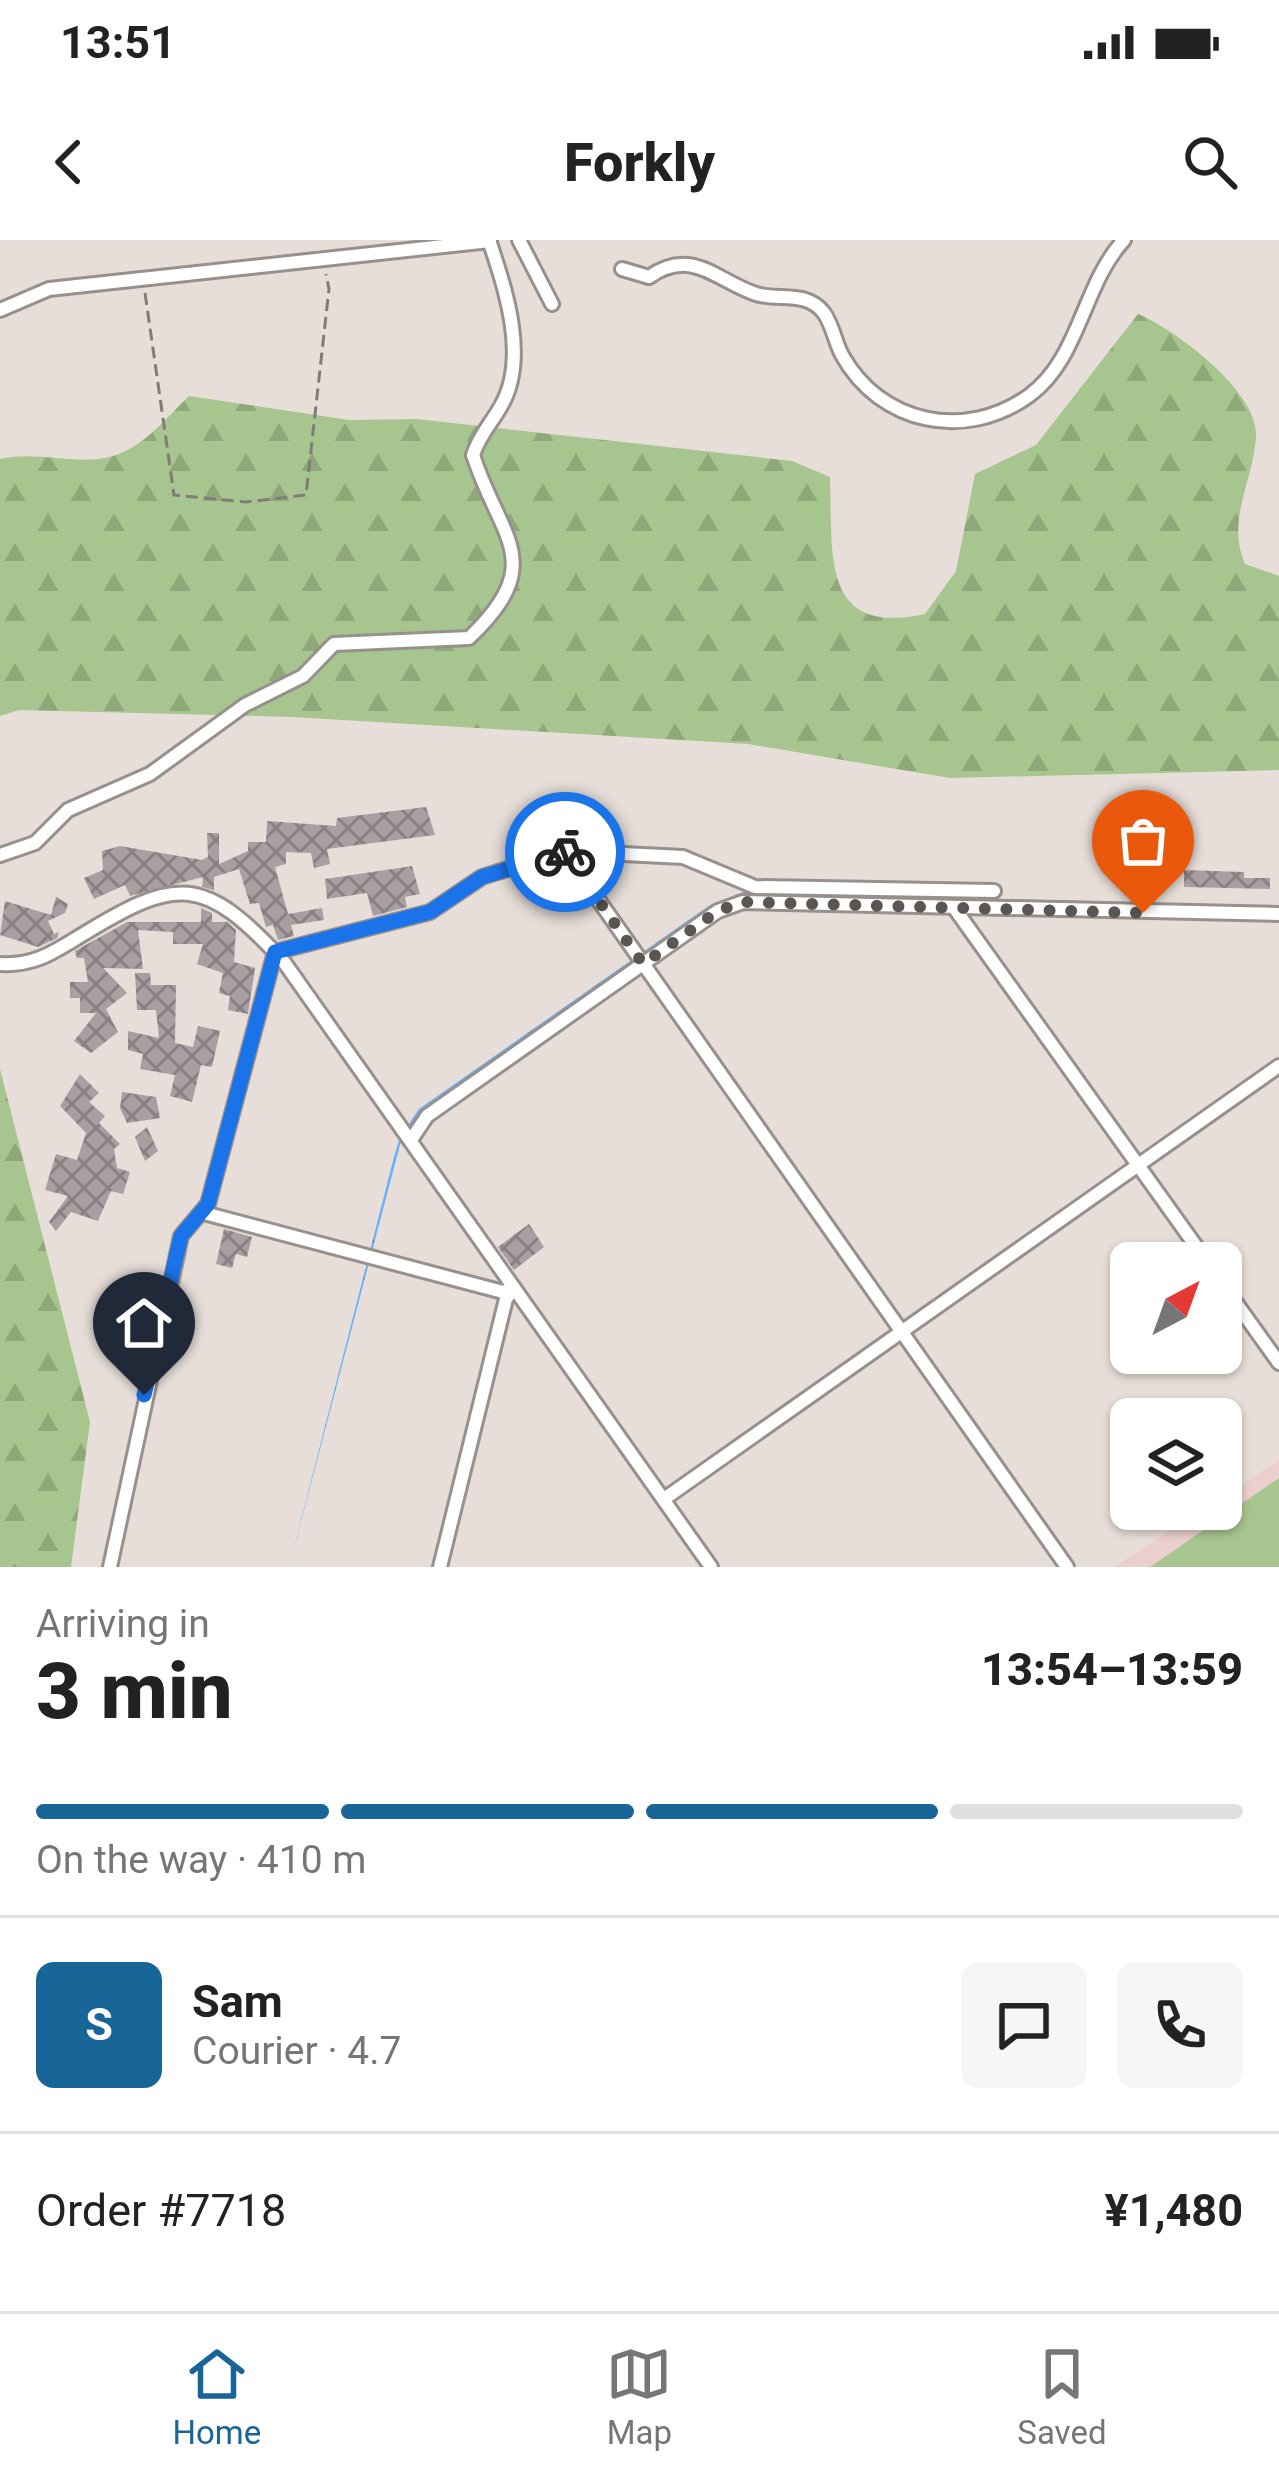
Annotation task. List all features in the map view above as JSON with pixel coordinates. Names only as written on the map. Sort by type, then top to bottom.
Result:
[{"type":"street","points":[[344,240],[345,257]]},
{"type":"street","points":[[0,310],[49,289],[489,240],[510,306],[512,360],[503,404],[481,430],[473,454],[517,556],[502,605],[469,638],[334,644],[302,676],[244,705],[149,774],[68,810],[35,843],[0,856]]},
{"type":"street","points":[[519,240],[552,304]]},
{"type":"street","points":[[622,269],[649,277],[667,265],[704,266],[759,295],[809,301],[823,312],[842,356],[902,416],[954,421],[1010,406],[1044,381],[1076,329],[1097,277],[1124,240]]},
{"type":"street","points":[[564,851],[1067,1567]]},
{"type":"street","points":[[275,952],[430,912],[482,877],[564,851],[683,857],[755,887],[994,890]]},
{"type":"street","points":[[0,964],[38,961],[130,905],[191,892],[228,905],[275,952],[711,1567]]},
{"type":"street","points":[[411,1140],[427,1116],[718,911],[743,902],[1279,914]]},
{"type":"street","points":[[956,909],[1193,1242]]},
{"type":"street","points":[[110,1567],[181,1236],[204,1214],[275,952]]},
{"type":"street","points":[[664,1499],[1279,1066]]},
{"type":"street","points":[[204,1214],[503,1292],[514,1288]]},
{"type":"street","points":[[440,1567],[506,1300],[514,1288]]},
{"type":"street","points":[[1242,1311],[1279,1363]]},
{"type":"path","points":[[143,282],[174,495],[246,502],[306,495],[329,289],[322,260]]},
{"type":"shaded area","points":[[1279,1460],[1279,1567],[1114,1567],[1171,1530],[1242,1530],[1242,1484]]},
{"type":"green space","points":[[1138,314],[1173,333],[1212,365],[1254,420],[1254,454],[1238,532],[1245,564],[1279,576],[1279,770],[950,778],[748,744],[292,717],[19,710],[0,716],[0,459],[118,455],[151,433],[189,396],[349,420],[417,419],[792,461],[830,477],[833,560],[849,601],[866,613],[891,618],[925,614],[956,571],[975,474],[1036,445]]},
{"type":"green space","points":[[0,1069],[90,1422],[71,1567],[0,1567]]},
{"type":"green space","points":[[1279,1478],[1279,1567],[1150,1567],[1204,1530],[1242,1530],[1242,1504]]},
{"type":"water","points":[[743,892],[1279,906],[747,896],[721,901],[421,1112],[401,1141],[289,1567],[400,1137],[419,1109],[710,905]]},
{"type":"building","points":[[426,807],[435,835],[327,849],[330,864],[314,868],[311,853],[286,852],[286,864],[275,867],[288,914],[322,908],[324,920],[291,925],[294,936],[278,940],[273,925],[266,927],[259,903],[250,904],[239,869],[214,877],[214,890],[202,887],[203,877],[130,896],[125,885],[94,899],[84,878],[103,870],[102,851],[120,846],[202,860],[208,857],[207,833],[219,833],[219,864],[248,851],[248,842],[266,842],[267,821],[336,826],[337,818]]},
{"type":"building","points":[[412,866],[420,894],[405,897],[407,907],[373,916],[367,893],[327,899],[325,879]]},
{"type":"building","points":[[1184,870],[1244,872],[1244,878],[1270,878],[1270,889],[1184,887]]},
{"type":"building","points":[[56,897],[68,904],[65,913],[48,921],[54,934],[59,932],[57,938],[38,947],[0,935],[5,901],[51,915]]},
{"type":"building","points":[[201,908],[212,913],[212,922],[227,922],[236,930],[234,962],[255,968],[248,1014],[228,1010],[230,996],[219,993],[223,973],[197,964],[203,944],[173,944],[173,932],[138,930],[143,969],[103,968],[127,993],[106,1009],[118,1032],[91,1053],[74,1041],[96,1013],[80,1013],[80,998],[70,998],[70,982],[88,982],[84,958],[77,958],[75,951],[127,922],[201,922]]},
{"type":"building","points":[[135,973],[150,973],[151,985],[176,985],[175,1043],[193,1047],[198,1026],[220,1031],[212,1067],[201,1065],[192,1102],[170,1096],[175,1075],[140,1069],[143,1054],[128,1050],[128,1031],[159,1038],[156,1010],[137,1010]]},
{"type":"building","points":[[80,1074],[99,1093],[89,1102],[105,1116],[99,1123],[120,1144],[114,1149],[117,1168],[130,1172],[123,1194],[111,1191],[98,1221],[71,1212],[56,1231],[49,1222],[68,1196],[45,1190],[56,1154],[77,1160],[86,1133],[60,1106]]},
{"type":"building","points":[[122,1092],[156,1097],[160,1118],[127,1123],[120,1108]]},
{"type":"building","points":[[147,1127],[158,1151],[145,1161],[135,1137]]},
{"type":"building","points":[[529,1224],[544,1247],[514,1270],[498,1247]]},
{"type":"building","points":[[224,1229],[252,1237],[247,1257],[236,1254],[232,1268],[216,1264]]},
{"type":"way so far","points":[[565,852],[643,964],[718,911],[743,902],[1143,913]]},
{"type":"route","points":[[144,1395],[181,1236],[208,1204],[275,952],[430,912],[482,877],[565,852]]}]
